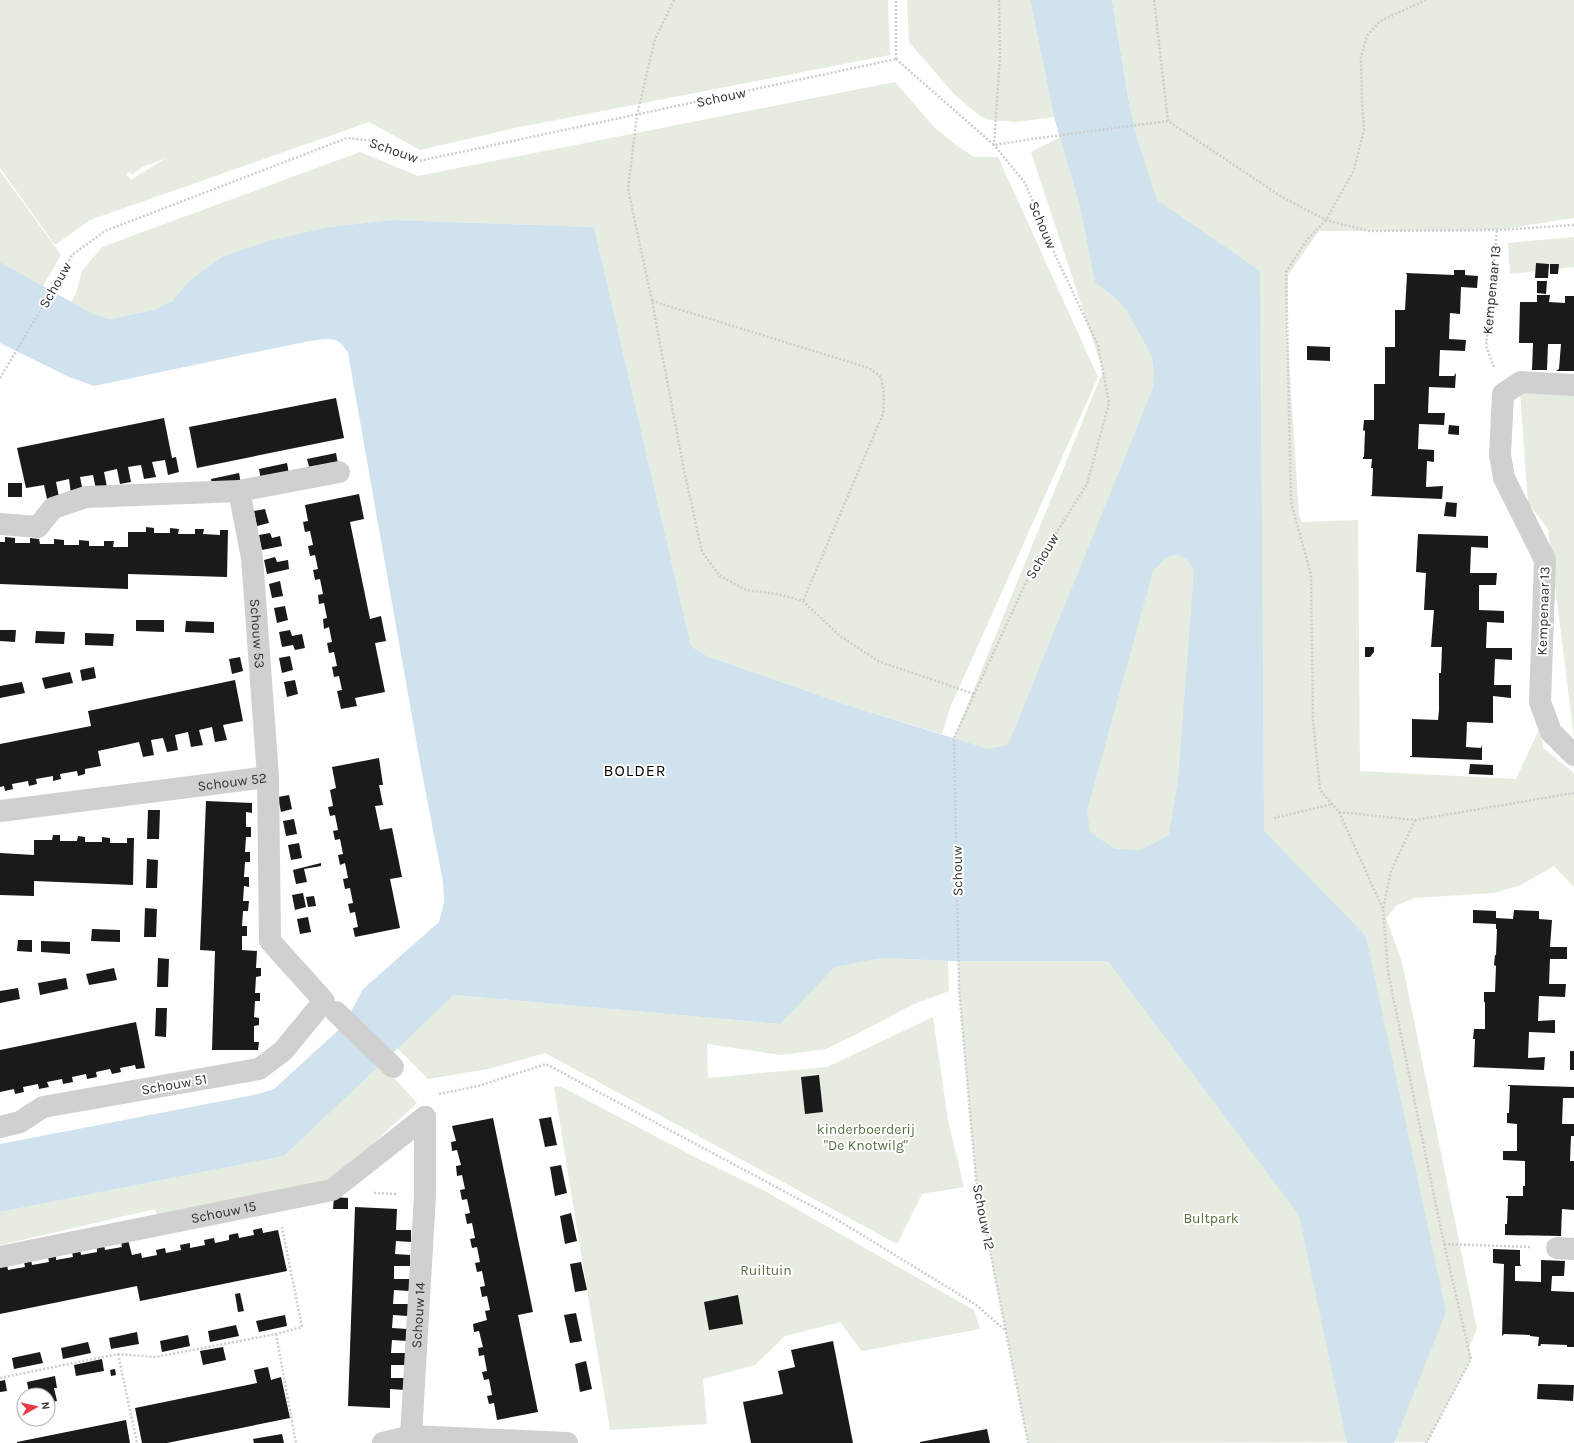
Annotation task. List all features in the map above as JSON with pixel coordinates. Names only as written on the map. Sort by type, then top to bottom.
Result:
[{"type":"street","points":[[1503,394],[1521,382],[1574,385]]},
{"type":"street","name":"Kempenaar 13","points":[[1503,394],[1500,455],[1504,478],[1545,560],[1540,702],[1551,732],[1574,755]]},
{"type":"street","points":[[0,524],[38,527],[54,508],[86,497],[239,491],[340,472]]},
{"type":"street","name":"Schouw 53","points":[[239,491],[252,558],[268,777]]},
{"type":"street","name":"Schouw 52","points":[[0,811],[268,777],[270,942],[330,1006],[393,1067]]},
{"type":"street","name":"Schouw 51","points":[[0,1127],[20,1122],[43,1107],[259,1069],[282,1051],[330,1006]]},
{"type":"street","name":"Schouw 15","points":[[0,1257],[332,1190],[423,1108]]},
{"type":"street","name":"Schouw 14","points":[[411,1436],[425,1195],[423,1108]]},
{"type":"street","points":[[382,1443],[411,1436],[567,1443]]},
{"type":"path","points":[[674,0],[655,39],[637,115],[628,189],[652,301],[684,470],[702,552],[720,576],[746,590],[777,594],[803,601],[840,636],[878,661],[974,694]]},
{"type":"path","points":[[896,0],[896,60]]},
{"type":"path","points":[[999,0],[1000,55],[994,145],[1032,138],[1168,121],[1282,197],[1326,220],[1369,231],[1497,230],[1574,225]]},
{"type":"path","points":[[1154,0],[1168,121]]},
{"type":"path","points":[[1383,909],[1339,812],[1320,790],[1313,720],[1311,575],[1291,502],[1286,272],[1306,241],[1326,220],[1354,170],[1364,130],[1361,57],[1367,36],[1380,21],[1426,0]]},
{"type":"path","name":"Schouw","points":[[0,378],[60,278],[72,255],[105,231],[347,138],[375,141],[419,161],[896,60],[994,145],[1025,183],[1057,259],[1098,346],[1109,403],[1087,484],[1028,578],[954,738],[959,989]]},
{"type":"path","name":"Kempenaar 13","points":[[1497,230],[1486,346],[1503,394]]},
{"type":"path","points":[[652,301],[869,368],[881,377],[884,394],[883,414],[803,601]]},
{"type":"path","points":[[1339,812],[1415,820],[1574,793]]},
{"type":"path","points":[[1274,818],[1333,804]]},
{"type":"path","points":[[1415,820],[1391,871],[1383,909],[1388,972],[1444,1244],[1471,1358],[1427,1442],[1425,1443]]},
{"type":"path","name":"Schouw 12","points":[[959,989],[976,1180],[1028,1443]]},
{"type":"path","points":[[423,1108],[478,1086],[546,1064],[836,1219],[975,1304],[1006,1331]]},
{"type":"path","points":[[332,1190],[425,1195]]},
{"type":"path","points":[[0,1378],[118,1354],[156,1357],[276,1334],[302,1327],[277,1202]]},
{"type":"path","points":[[1444,1244],[1566,1248]]},
{"type":"path","points":[[276,1334],[296,1443]]},
{"type":"path","points":[[118,1354],[137,1443]]},
{"type":"green space","points":[[0,0],[888,0],[890,55],[515,128],[420,150],[369,122],[90,220],[55,245],[0,168]],"holes":[[[166,158],[131,180],[126,174],[130,172],[132,175],[141,168]]]},
{"type":"green space","points":[[907,0],[1030,0],[1054,117],[1016,122],[989,120],[980,116],[955,95],[909,42]]},
{"type":"green space","name":"Bultpark","points":[[1112,0],[1574,0],[1574,218],[1497,230],[1319,231],[1288,275],[1287,330],[1299,516],[1302,522],[1358,520],[1360,771],[1516,779],[1541,725],[1543,748],[1574,773],[1574,887],[1554,866],[1521,885],[1494,893],[1415,898],[1397,905],[1386,918],[1402,962],[1477,1329],[1469,1348],[1471,1359],[1427,1442],[1028,1443],[976,1180],[959,989],[954,738],[1103,371],[1031,152],[1066,134],[1130,107]],"holes":[[[1272,841],[1366,936],[1369,949]]]},
{"type":"green space","points":[[895,82],[935,128],[959,147],[974,157],[998,157],[1098,377],[950,708],[942,734],[847,705],[707,656],[691,646],[594,227],[392,220],[329,227],[189,281],[172,301],[154,310],[110,319],[93,314],[71,302],[76,293],[82,271],[102,247],[360,152],[418,176]]},
{"type":"green space","points":[[0,171],[61,255],[43,286],[0,262]]},
{"type":"green space","points":[[1574,237],[1574,267],[1510,274],[1508,243]]},
{"type":"green space","points":[[1574,390],[1574,738],[1548,529],[1528,503],[1520,391]]},
{"type":"green space","name":"kinderboerderij \"De Knotwilg\"","points":[[883,958],[948,961],[949,991],[912,1005],[826,1049],[781,1055],[707,1044],[708,1078],[827,1067],[933,1017],[948,1120],[964,1187],[922,1194],[897,1244],[545,1053],[488,1069],[428,1079],[397,1048],[454,995],[780,1024],[835,967]]},
{"type":"green space","points":[[381,1064],[417,1103],[336,1178],[158,1219],[155,1209],[0,1245],[0,1212],[284,1156]]},
{"type":"green space","name":"Ruiltuin","points":[[560,1086],[693,1156],[761,1189],[974,1310],[980,1329],[862,1351],[840,1322],[785,1336],[755,1365],[703,1379],[707,1424],[610,1430],[554,1087]]},
{"type":"water","points":[[1030,0],[1112,0],[1130,108],[1137,138],[1157,200],[1260,271],[1264,831],[1366,936],[1446,1312],[1394,1443],[1347,1443],[1299,1215],[1108,961],[948,961],[883,958],[835,967],[780,1024],[454,995],[284,1156],[0,1212],[0,1144],[258,1094],[274,1089],[344,1025],[363,989],[439,922],[444,902],[443,882],[420,762],[348,353],[344,347],[336,340],[332,339],[309,341],[94,386],[69,377],[0,343],[0,262],[93,314],[110,319],[154,310],[172,301],[189,281],[224,256],[269,241],[329,227],[392,220],[594,227],[691,646],[707,656],[847,705],[988,749],[1008,745],[1153,388],[1154,371],[1152,356],[1127,311],[1119,301],[1095,282],[1080,206],[1054,117]],"holes":[[[1176,554],[1188,560],[1194,571],[1178,781],[1169,835],[1141,850],[1115,849],[1090,832],[1087,811],[1153,571],[1165,558]]]},
{"type":"building","points":[[1536,263],[1549,264],[1548,278],[1535,278]]},
{"type":"building","points":[[1550,264],[1559,264],[1558,274],[1550,274]]},
{"type":"building","points":[[1454,270],[1465,270],[1465,275],[1478,276],[1477,288],[1461,287],[1460,314],[1450,313],[1449,339],[1466,340],[1465,351],[1440,350],[1439,376],[1454,376],[1456,373],[1455,388],[1429,387],[1428,413],[1445,413],[1444,425],[1419,424],[1418,449],[1434,450],[1434,462],[1427,461],[1426,487],[1443,486],[1442,499],[1370,496],[1372,495],[1373,468],[1371,468],[1372,459],[1363,459],[1365,431],[1363,430],[1364,420],[1374,420],[1374,384],[1385,384],[1385,347],[1395,347],[1395,310],[1405,310],[1406,273],[1454,275]]},
{"type":"building","points":[[1537,281],[1547,281],[1546,294],[1537,293]]},
{"type":"building","points":[[1537,295],[1550,295],[1549,302],[1565,303],[1565,296],[1574,296],[1574,371],[1556,371],[1559,369],[1561,344],[1548,344],[1547,370],[1532,370],[1533,343],[1519,343],[1520,302],[1537,302]]},
{"type":"building","points":[[1307,346],[1330,347],[1330,361],[1307,360]]},
{"type":"building","points":[[336,398],[344,438],[197,468],[189,427]]},
{"type":"building","points":[[164,418],[172,458],[176,457],[179,472],[168,475],[165,460],[152,462],[156,477],[144,479],[141,465],[128,467],[131,482],[120,484],[117,469],[104,472],[107,487],[96,489],[93,475],[80,477],[83,492],[71,494],[69,479],[56,482],[59,497],[47,499],[44,485],[26,488],[17,448]]},
{"type":"building","points":[[1449,425],[1459,426],[1459,435],[1448,434]]},
{"type":"building","points":[[336,453],[338,464],[310,470],[307,459]]},
{"type":"building","points":[[287,463],[289,474],[261,480],[259,469]]},
{"type":"building","points":[[239,473],[241,484],[213,490],[211,479]]},
{"type":"building","points":[[8,483],[22,483],[22,497],[8,497]]},
{"type":"building","points":[[359,494],[364,519],[350,522],[370,619],[381,616],[386,641],[375,643],[385,692],[355,698],[357,706],[341,709],[337,691],[342,690],[339,676],[334,677],[332,667],[337,666],[334,652],[329,653],[327,643],[332,642],[329,627],[324,629],[323,619],[327,618],[324,603],[319,604],[318,595],[323,594],[320,579],[315,580],[313,570],[318,569],[315,555],[310,556],[308,546],[313,545],[310,531],[305,532],[303,522],[308,521],[305,505]]},
{"type":"building","points":[[1446,502],[1457,503],[1456,517],[1444,516]]},
{"type":"building","points":[[265,509],[269,523],[257,526],[254,511]]},
{"type":"building","points":[[146,527],[154,528],[154,533],[170,533],[170,528],[179,529],[178,534],[195,534],[195,529],[204,529],[203,534],[220,535],[220,530],[228,530],[227,577],[128,574],[128,589],[0,584],[0,542],[5,542],[5,537],[15,538],[15,543],[30,543],[30,538],[39,539],[40,544],[54,544],[54,539],[64,540],[64,545],[79,545],[79,540],[89,541],[89,546],[104,546],[104,541],[114,541],[113,547],[128,547],[128,532],[146,532]]},
{"type":"building","points":[[270,533],[272,538],[280,536],[282,546],[262,550],[259,535]]},
{"type":"building","points":[[1418,534],[1488,536],[1488,548],[1471,547],[1470,573],[1497,573],[1496,585],[1479,585],[1479,610],[1504,611],[1504,623],[1487,622],[1486,648],[1512,648],[1512,660],[1495,659],[1494,685],[1511,685],[1511,698],[1493,696],[1493,723],[1467,722],[1466,747],[1481,748],[1482,745],[1482,760],[1410,757],[1412,756],[1412,719],[1438,720],[1439,673],[1441,673],[1442,647],[1431,647],[1434,610],[1424,610],[1426,573],[1416,572]]},
{"type":"building","points":[[275,557],[277,562],[288,560],[289,569],[267,574],[264,560]]},
{"type":"building","points":[[280,581],[283,596],[272,598],[269,584]]},
{"type":"building","points":[[285,606],[288,620],[277,623],[274,608]]},
{"type":"building","points":[[136,620],[164,620],[164,632],[136,631]]},
{"type":"building","points":[[186,621],[214,622],[214,633],[185,632]]},
{"type":"building","points":[[0,630],[16,630],[15,642],[0,641]]},
{"type":"building","points":[[290,630],[292,636],[302,634],[305,648],[295,650],[293,645],[282,647],[279,632]]},
{"type":"building","points":[[36,631],[65,632],[64,644],[35,643]]},
{"type":"building","points":[[85,633],[114,634],[113,646],[85,645]]},
{"type":"building","points":[[1365,647],[1374,647],[1374,652],[1370,657],[1365,657]]},
{"type":"building","points":[[290,656],[293,670],[282,673],[279,658]]},
{"type":"building","points":[[240,657],[243,671],[232,674],[229,659]]},
{"type":"building","points":[[94,667],[96,678],[82,681],[80,670]]},
{"type":"building","points":[[70,672],[73,683],[45,689],[42,678]]},
{"type":"building","points":[[235,680],[243,721],[223,725],[227,740],[215,742],[212,727],[199,730],[203,745],[191,747],[188,732],[175,735],[178,750],[167,752],[163,738],[151,740],[154,755],[143,757],[139,742],[98,751],[101,766],[85,769],[85,774],[78,776],[77,771],[60,774],[61,779],[53,781],[53,776],[36,779],[37,784],[29,786],[28,781],[12,784],[13,789],[5,791],[4,786],[0,787],[0,744],[91,726],[88,711]]},
{"type":"building","points":[[295,680],[298,694],[287,697],[284,682]]},
{"type":"building","points":[[22,682],[25,693],[0,698],[0,686]]},
{"type":"building","points":[[379,758],[383,785],[379,785],[383,805],[375,806],[380,830],[392,828],[402,877],[390,879],[400,928],[355,937],[353,928],[358,927],[355,912],[350,913],[348,904],[353,903],[350,888],[345,889],[343,879],[348,878],[345,863],[340,865],[338,855],[343,854],[340,839],[335,840],[333,831],[338,830],[335,815],[330,816],[328,807],[333,806],[330,790],[336,788],[332,767]]},
{"type":"building","points":[[1470,764],[1493,765],[1493,775],[1469,774]]},
{"type":"building","points":[[289,795],[292,809],[281,812],[278,797]]},
{"type":"building","points":[[206,801],[252,803],[252,813],[246,812],[246,827],[251,827],[251,837],[246,837],[245,852],[250,852],[250,862],[245,862],[244,877],[249,877],[249,887],[244,886],[243,901],[249,901],[248,911],[243,911],[242,926],[247,926],[247,936],[242,936],[242,950],[257,951],[256,968],[261,968],[261,976],[256,977],[255,993],[260,993],[260,1001],[255,1001],[254,1017],[259,1018],[259,1025],[254,1026],[254,1042],[259,1042],[258,1050],[212,1050],[215,951],[200,950]]},
{"type":"building","points":[[148,810],[160,810],[159,839],[147,839]]},
{"type":"building","points":[[294,819],[297,834],[286,836],[283,821]]},
{"type":"building","points":[[53,835],[60,835],[60,841],[77,841],[78,836],[85,837],[85,842],[102,842],[102,837],[110,838],[110,843],[127,843],[127,838],[134,838],[133,885],[34,881],[34,896],[0,895],[0,853],[34,855],[34,840],[52,840]]},
{"type":"building","points":[[299,843],[302,858],[291,860],[288,845]]},
{"type":"building","points":[[147,859],[158,860],[157,888],[146,888]]},
{"type":"building","points":[[321,863],[321,866],[304,869],[307,882],[296,884],[293,870]]},
{"type":"building","points":[[303,893],[306,907],[295,910],[292,895]]},
{"type":"building","points":[[314,896],[316,906],[308,907],[306,897]]},
{"type":"building","points":[[145,908],[157,909],[156,937],[144,937]]},
{"type":"building","points":[[1473,910],[1496,911],[1496,918],[1513,919],[1514,910],[1539,911],[1539,919],[1552,920],[1550,947],[1567,947],[1567,959],[1550,959],[1549,984],[1566,984],[1565,997],[1539,996],[1538,1021],[1555,1020],[1555,1033],[1529,1032],[1528,1058],[1545,1057],[1544,1070],[1472,1067],[1474,1066],[1474,1029],[1485,1029],[1484,992],[1495,992],[1496,966],[1494,965],[1497,929],[1496,924],[1473,923]]},
{"type":"building","points":[[308,917],[311,932],[300,934],[297,919]]},
{"type":"building","points":[[92,929],[120,930],[120,942],[91,941]]},
{"type":"building","points":[[18,940],[32,940],[32,952],[17,951]]},
{"type":"building","points":[[41,941],[70,942],[70,954],[41,952]]},
{"type":"building","points":[[158,958],[169,959],[168,987],[157,987]]},
{"type":"building","points":[[114,968],[117,980],[89,985],[86,974]]},
{"type":"building","points":[[66,978],[68,989],[40,995],[38,983]]},
{"type":"building","points":[[18,988],[20,999],[0,1003],[0,991]]},
{"type":"building","points":[[156,1008],[167,1008],[166,1037],[155,1036]]},
{"type":"building","points":[[136,1022],[145,1068],[136,1069],[135,1065],[120,1068],[121,1072],[112,1074],[110,1069],[96,1072],[97,1077],[87,1079],[86,1074],[72,1077],[73,1082],[63,1084],[62,1079],[47,1082],[49,1087],[39,1089],[38,1084],[23,1087],[24,1092],[15,1094],[14,1089],[0,1092],[0,1050]]},
{"type":"building","points":[[1570,1051],[1574,1051],[1574,1070],[1570,1070]]},
{"type":"building","points":[[819,1075],[823,1112],[805,1114],[801,1077]]},
{"type":"building","points":[[1508,1085],[1574,1087],[1574,1098],[1563,1098],[1562,1124],[1574,1124],[1574,1136],[1571,1136],[1570,1161],[1574,1161],[1574,1210],[1562,1209],[1561,1236],[1505,1235],[1508,1198],[1506,1198],[1506,1196],[1523,1196],[1523,1186],[1525,1186],[1525,1161],[1503,1160],[1503,1151],[1517,1151],[1517,1124],[1507,1123],[1510,1086]]},
{"type":"building","points":[[551,1117],[557,1145],[545,1147],[539,1119]]},
{"type":"building","points":[[493,1118],[533,1312],[518,1315],[538,1412],[497,1420],[494,1403],[489,1404],[487,1396],[492,1395],[489,1379],[484,1380],[482,1372],[487,1371],[484,1355],[479,1356],[478,1348],[483,1347],[479,1331],[474,1332],[473,1324],[487,1320],[485,1311],[490,1310],[487,1296],[482,1297],[480,1287],[485,1286],[482,1271],[477,1272],[475,1263],[480,1262],[477,1247],[472,1248],[470,1239],[475,1238],[472,1223],[467,1224],[465,1214],[470,1213],[467,1199],[462,1200],[460,1190],[465,1189],[462,1175],[457,1176],[456,1166],[461,1165],[457,1150],[452,1151],[451,1142],[456,1141],[452,1126]]},
{"type":"building","points":[[561,1165],[567,1193],[555,1196],[550,1167]]},
{"type":"building","points":[[334,1197],[348,1198],[348,1209],[333,1209]]},
{"type":"building","points":[[355,1207],[397,1209],[396,1230],[411,1230],[411,1242],[396,1241],[395,1254],[410,1255],[410,1266],[394,1266],[394,1279],[409,1279],[409,1291],[394,1290],[393,1304],[409,1304],[408,1316],[393,1315],[392,1328],[407,1329],[407,1341],[392,1340],[391,1353],[407,1353],[406,1365],[391,1365],[391,1378],[406,1378],[405,1390],[390,1389],[390,1408],[348,1406]]},
{"type":"building","points":[[571,1213],[577,1241],[565,1244],[560,1216]]},
{"type":"building","points":[[262,1228],[263,1233],[278,1230],[287,1271],[140,1301],[137,1286],[0,1314],[0,1267],[7,1265],[8,1270],[25,1267],[24,1262],[31,1260],[32,1265],[49,1262],[48,1257],[56,1255],[56,1260],[73,1257],[72,1252],[80,1250],[81,1255],[97,1252],[97,1247],[104,1245],[105,1250],[122,1247],[121,1242],[128,1240],[132,1255],[141,1253],[142,1258],[157,1255],[156,1250],[165,1248],[166,1253],[181,1250],[180,1245],[190,1243],[190,1248],[205,1245],[204,1240],[214,1238],[215,1243],[229,1240],[229,1235],[238,1233],[239,1238],[254,1235],[253,1230]]},
{"type":"building","points":[[1493,1249],[1520,1250],[1521,1266],[1515,1266],[1515,1281],[1541,1282],[1541,1260],[1565,1261],[1564,1276],[1552,1276],[1551,1291],[1574,1292],[1574,1347],[1567,1347],[1567,1345],[1541,1344],[1538,1346],[1539,1337],[1530,1335],[1504,1334],[1502,1336],[1504,1264],[1493,1263]]},
{"type":"building","points":[[581,1262],[587,1290],[575,1292],[570,1264]]},
{"type":"building","points":[[240,1293],[244,1311],[238,1312],[235,1294]]},
{"type":"building","points":[[738,1295],[743,1324],[709,1330],[704,1302]]},
{"type":"building","points":[[576,1313],[582,1341],[570,1343],[564,1315]]},
{"type":"building","points":[[285,1315],[287,1326],[259,1332],[256,1321]]},
{"type":"building","points":[[236,1325],[239,1336],[210,1342],[208,1331]]},
{"type":"building","points":[[137,1332],[139,1344],[111,1349],[109,1338]]},
{"type":"building","points":[[188,1335],[190,1346],[162,1352],[160,1341]]},
{"type":"building","points":[[833,1341],[853,1443],[751,1443],[743,1402],[783,1394],[778,1371],[795,1367],[791,1350]]},
{"type":"building","points":[[88,1342],[91,1353],[63,1359],[61,1348]]},
{"type":"building","points":[[223,1347],[226,1360],[203,1365],[200,1351]]},
{"type":"building","points":[[40,1352],[43,1363],[14,1369],[12,1358]]},
{"type":"building","points":[[102,1359],[104,1371],[76,1376],[74,1365]]},
{"type":"building","points":[[586,1361],[592,1389],[580,1392],[575,1364]]},
{"type":"building","points":[[268,1367],[271,1380],[281,1377],[290,1418],[167,1443],[142,1443],[135,1408],[257,1383],[254,1370]]},
{"type":"building","points":[[115,1369],[116,1375],[111,1376],[110,1370]]},
{"type":"building","points":[[55,1376],[57,1388],[28,1387],[27,1382]]},
{"type":"building","points":[[5,1380],[7,1391],[0,1392],[0,1381]]},
{"type":"building","points":[[1538,1384],[1574,1385],[1573,1401],[1537,1399]]},
{"type":"building","points":[[126,1420],[130,1443],[17,1443],[17,1442]]},
{"type":"building","points":[[987,1429],[990,1443],[920,1443],[920,1442]]},
{"type":"building","points":[[282,1434],[284,1443],[254,1443],[253,1439]]},
{"type":"district","name":"BOLDER","points":[[635,770]]}]
